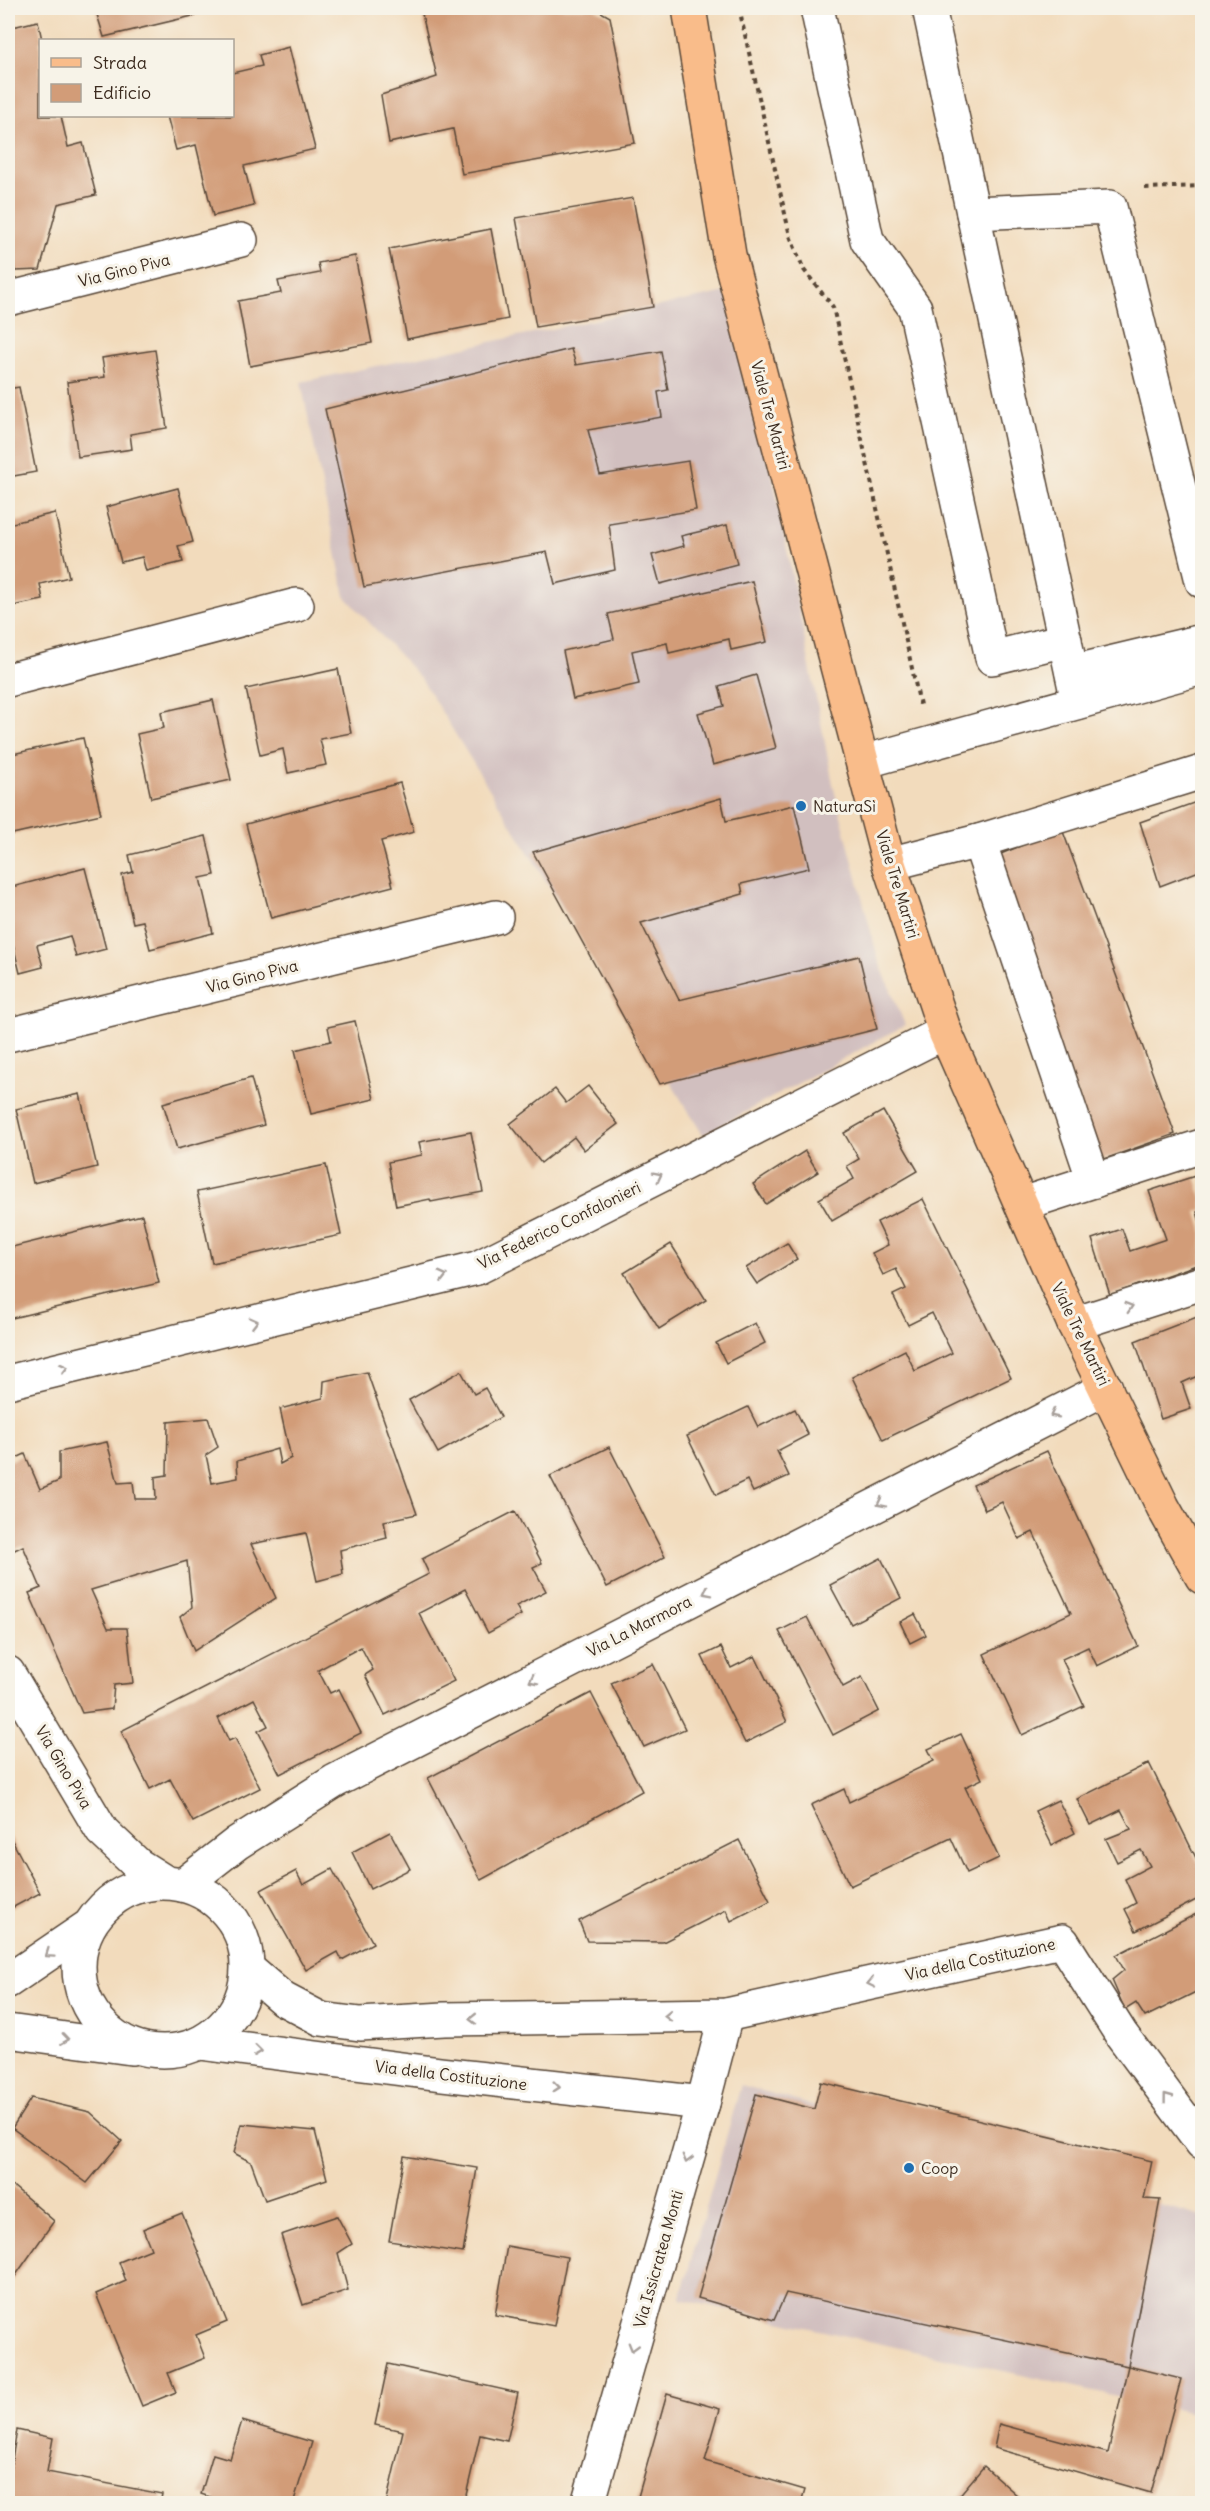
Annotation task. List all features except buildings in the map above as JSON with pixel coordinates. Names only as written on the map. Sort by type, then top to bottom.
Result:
[{"type":"main road","name":"Viale Tre Martiri","points":[[689,8],[729,255],[889,864],[945,1032],[1074,1324],[1106,1388],[1194,1544],[1203,1577]]},
{"type":"street","points":[[817,8],[867,240],[915,308],[993,658],[1065,640]]},
{"type":"street","points":[[929,8],[1075,687]]},
{"type":"street","points":[[974,213],[1110,207],[1203,581]]},
{"type":"street","name":"Via Gino Piva","points":[[8,299],[241,240]]},
{"type":"street","points":[[8,680],[297,605]]},
{"type":"street","points":[[863,762],[964,734],[1075,687],[1203,641]]},
{"type":"street","points":[[1075,687],[1203,668]]},
{"type":"street","points":[[889,864],[979,842],[1203,772]]},
{"type":"street","points":[[979,842],[1094,1181]]},
{"type":"street","name":"Via Gino Piva","points":[[8,1035],[496,917]]},
{"type":"street","name":"Via Federico Confalonieri","points":[[8,1382],[477,1268],[945,1032]]},
{"type":"street","points":[[1022,1204],[1203,1146]]},
{"type":"street","points":[[1074,1324],[1203,1283]]},
{"type":"street","name":"Via La Marmora","points":[[174,1883],[335,1781],[1106,1388]]},
{"type":"street","name":"Via Gino Piva","points":[[8,1673],[102,1831]]},
{"type":"street","points":[[8,2031],[153,2051],[177,2050],[200,2043],[219,2030],[234,2013],[244,1992],[248,1969],[244,1941],[230,1915],[209,1896],[174,1883],[138,1865],[102,1831]]},
{"type":"street","points":[[102,1831],[109,1873],[97,1917],[80,1952],[80,1979],[88,2006],[105,2028],[127,2043],[153,2051]]},
{"type":"street","points":[[8,1980],[97,1917],[122,1894],[142,1885],[174,1883]]},
{"type":"street","name":"Via della Costituzione","points":[[726,2015],[1062,1941],[1121,2034],[1203,2144]]},
{"type":"street","points":[[248,1969],[283,2000],[321,2019],[360,2024],[444,2019],[726,2015]]},
{"type":"street","name":"Via Issicratea Monti","points":[[588,2504],[726,2015]]},
{"type":"street","name":"Via della Costituzione","points":[[200,2043],[441,2074],[703,2103]]},
{"type":"path","points":[[739,8],[790,236],[804,270],[833,307],[919,705],[956,715],[964,734]]},
{"type":"path","points":[[1110,207],[1139,188],[1203,186]]},
{"type":"shaded area","points":[[736,290],[834,789],[878,959],[905,1025],[703,1135],[422,680],[345,596],[301,382]]},
{"type":"shaded area","points":[[741,2085],[1202,2217],[1202,2415],[680,2299]]},
{"type":"place","name":"NaturaSì","points":[[801,806]]},
{"type":"place","name":"Coop","points":[[909,2168]]}]
